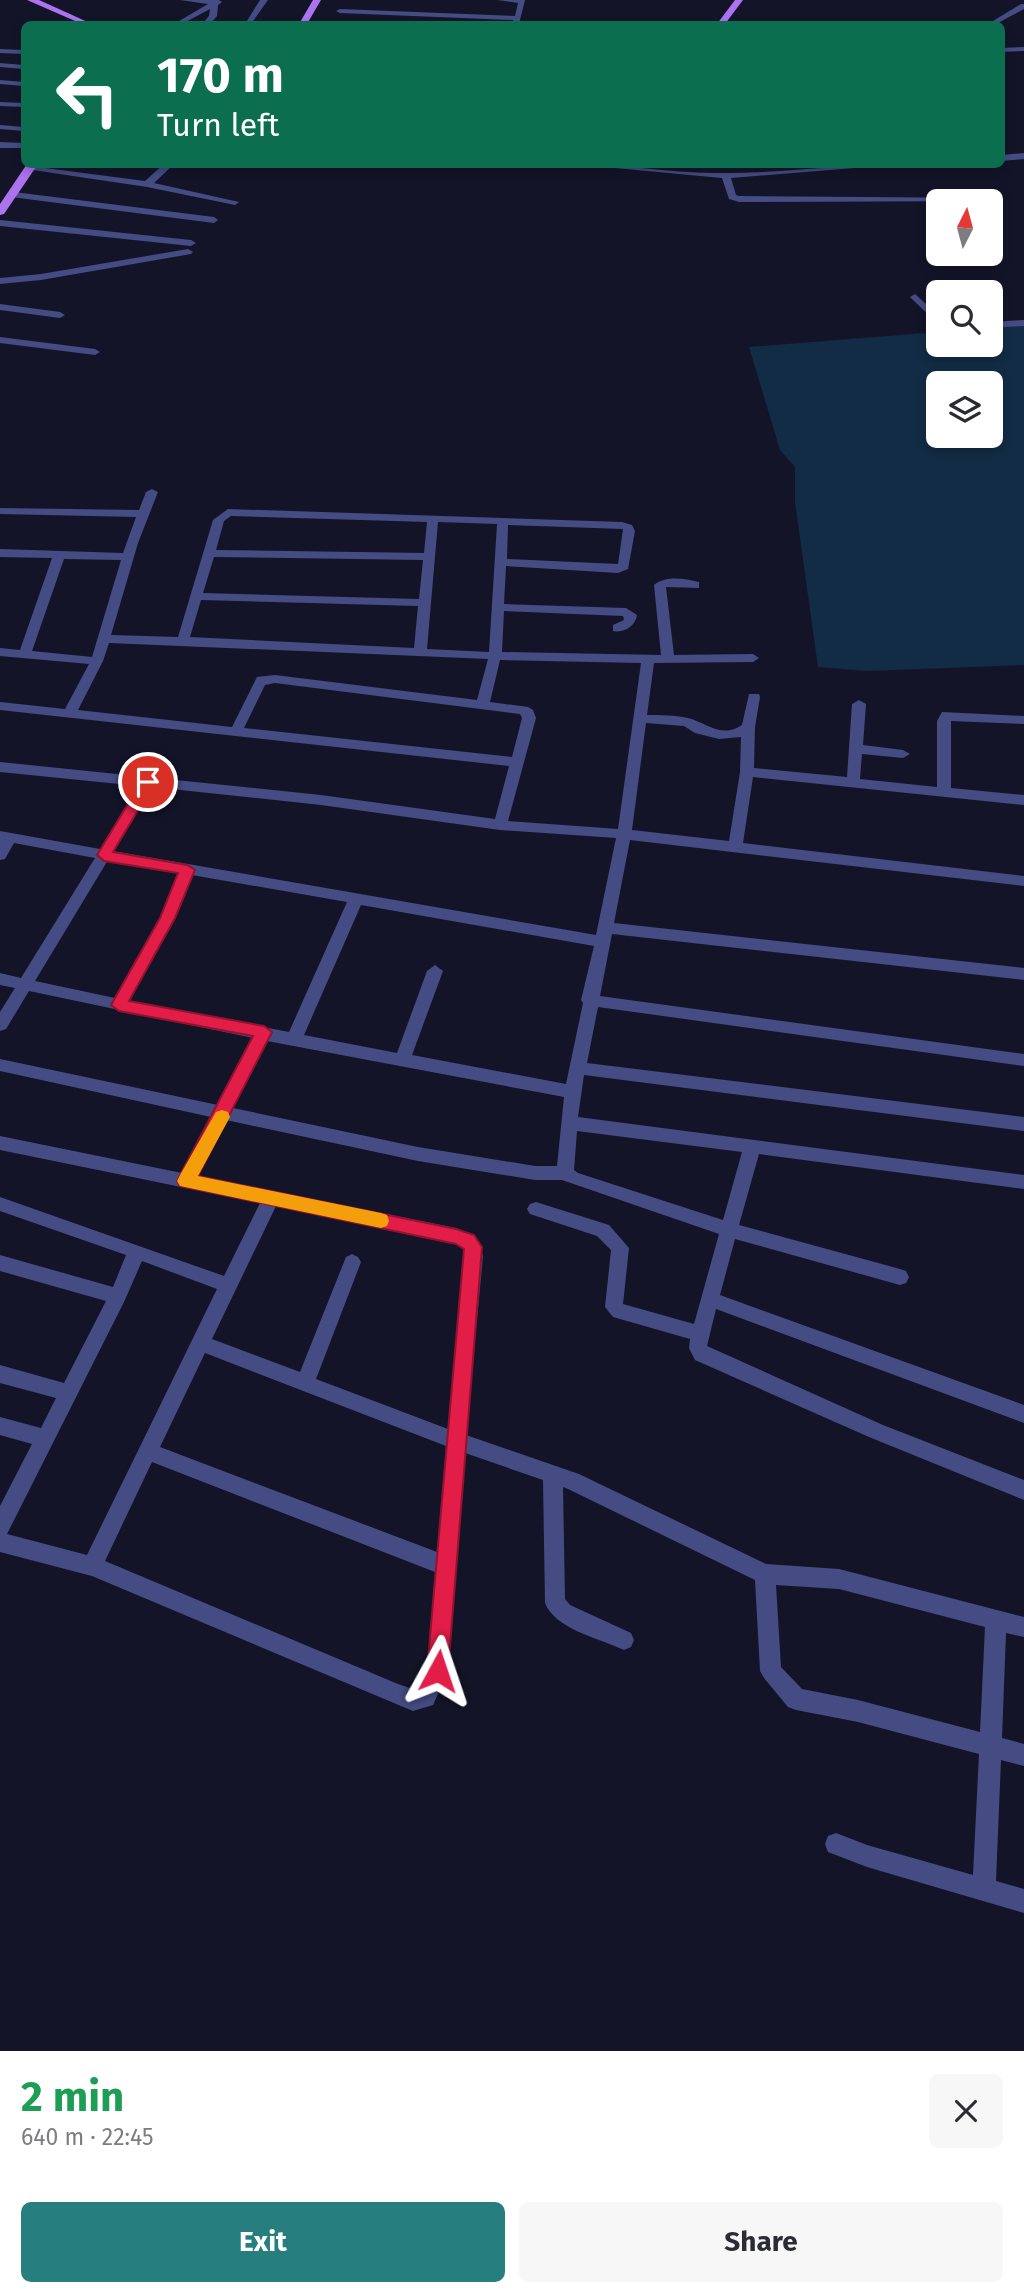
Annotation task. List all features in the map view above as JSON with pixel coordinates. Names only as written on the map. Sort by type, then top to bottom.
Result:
[{"type":"main road","points":[[31,0],[81,21]]},
{"type":"main road","points":[[305,21],[317,0]]},
{"type":"main road","points":[[722,21],[739,0]]},
{"type":"main road","points":[[0,212],[30,168]]},
{"type":"street","points":[[184,0],[218,2]]},
{"type":"street","points":[[250,21],[264,0]]},
{"type":"street","points":[[344,0],[338,14],[517,21],[522,1],[501,0]]},
{"type":"street","points":[[997,21],[1021,8],[1009,0]]},
{"type":"street","points":[[183,21],[218,2]]},
{"type":"street","points":[[209,21],[218,2]]},
{"type":"street","points":[[198,13],[213,16]]},
{"type":"street","points":[[1005,50],[1024,49]]},
{"type":"street","points":[[0,51],[21,52]]},
{"type":"street","points":[[0,65],[21,67]]},
{"type":"street","points":[[0,82],[21,84]]},
{"type":"street","points":[[0,104],[21,105]]},
{"type":"street","points":[[0,127],[21,129]]},
{"type":"street","points":[[0,145],[21,146]]},
{"type":"street","points":[[1005,158],[1024,156]]},
{"type":"street","points":[[38,168],[147,184],[235,202]]},
{"type":"street","points":[[147,184],[165,168]]},
{"type":"street","points":[[626,168],[726,176],[843,168]]},
{"type":"street","points":[[726,176],[732,197],[739,199],[926,200]]},
{"type":"street","points":[[14,195],[214,220]]},
{"type":"street","points":[[0,223],[190,248],[0,281]]},
{"type":"street","points":[[915,297],[926,308]]},
{"type":"street","points":[[0,307],[60,315]]},
{"type":"street","points":[[1003,324],[1024,323]]},
{"type":"street","points":[[0,340],[95,352]]},
{"type":"street","points":[[69,714],[97,661],[127,557],[152,492]]},
{"type":"street","points":[[0,510],[143,514]]},
{"type":"street","points":[[183,639],[219,520],[228,512],[621,524],[628,527],[624,566],[618,569],[500,562]]},
{"type":"street","points":[[420,652],[433,518]]},
{"type":"street","points":[[483,704],[495,656],[503,520]]},
{"type":"street","points":[[0,553],[127,557]]},
{"type":"street","points":[[208,553],[431,557]]},
{"type":"street","points":[[25,654],[59,555]]},
{"type":"street","points":[[668,659],[660,585],[670,582],[695,585]]},
{"type":"street","points":[[196,596],[425,603]]},
{"type":"street","points":[[499,607],[626,612],[631,615],[628,624],[617,628]]},
{"type":"street","points":[[103,639],[183,639],[495,656],[648,660],[753,658]]},
{"type":"street","points":[[0,652],[97,661]]},
{"type":"street","points":[[565,1173],[573,1092],[589,1000],[624,834],[648,660]]},
{"type":"street","points":[[236,732],[259,684],[267,679],[516,708],[528,713],[500,825]]},
{"type":"street","points":[[735,848],[747,772],[748,727],[754,697]]},
{"type":"street","points":[[853,782],[859,704]]},
{"type":"street","points":[[0,706],[517,762]]},
{"type":"street","points":[[944,791],[944,721],[947,715],[1024,720]]},
{"type":"street","points":[[639,719],[687,722],[699,730],[719,734],[735,735],[743,733],[748,727]]},
{"type":"street","points":[[856,750],[903,754]]},
{"type":"street","points":[[0,767],[321,800],[500,825],[624,834],[1024,881]]},
{"type":"street","points":[[747,772],[1024,800]]},
{"type":"street","points":[[0,1025],[148,782]]},
{"type":"street","points":[[0,855],[5,837],[356,899],[604,935],[1024,974]]},
{"type":"street","points":[[119,1005],[167,918],[187,870]]},
{"type":"street","points":[[294,1039],[356,899]]},
{"type":"street","points":[[403,1059],[435,971]]},
{"type":"street","points":[[0,979],[119,1005],[573,1092]]},
{"type":"street","points":[[589,1000],[1024,1060]]},
{"type":"street","points":[[186,1181],[264,1032]]},
{"type":"street","points":[[0,1065],[479,1166],[535,1173],[565,1173],[572,1178],[731,1230],[900,1277]]},
{"type":"street","points":[[578,1068],[1024,1124]]},
{"type":"street","points":[[569,1123],[752,1147],[874,1159],[1024,1182]]},
{"type":"street","points":[[0,1143],[456,1236],[468,1240],[473,1247],[438,1671],[425,1697],[414,1700],[92,1566],[0,1542]]},
{"type":"street","points":[[752,1147],[698,1348],[709,1358],[876,1431],[1024,1490]]},
{"type":"street","points":[[92,1566],[226,1285],[271,1198]]},
{"type":"street","points":[[0,1205],[226,1285]]},
{"type":"street","points":[[536,1209],[603,1230],[620,1248],[614,1307],[619,1311],[701,1334]]},
{"type":"street","points":[[0,1527],[118,1296],[136,1251]]},
{"type":"street","points":[[305,1384],[352,1262]]},
{"type":"street","points":[[0,1263],[118,1296]]},
{"type":"street","points":[[710,1299],[1024,1414]]},
{"type":"street","points":[[199,1342],[456,1441],[553,1475],[765,1574],[839,1579],[1024,1627]]},
{"type":"street","points":[[0,1374],[68,1393]]},
{"type":"street","points":[[0,1426],[45,1437]]},
{"type":"street","points":[[147,1451],[447,1566]]},
{"type":"street","points":[[553,1475],[555,1603],[563,1612],[624,1640]]},
{"type":"street","points":[[765,1574],[771,1671],[796,1699],[858,1712],[1024,1755]]},
{"type":"street","points":[[984,1889],[996,1619]]},
{"type":"street","points":[[836,1843],[867,1856],[1024,1901]]},
{"type":"water","points":[[1024,325],[1024,665],[868,671],[818,667],[795,502],[795,467],[780,450],[749,347],[926,333],[926,357],[1003,357],[1003,327]]},
{"type":"slow traffic","points":[[222,1117],[186,1181],[381,1221]]},
{"type":"route","points":[[148,782],[104,855],[187,870],[167,918],[119,1005],[264,1032],[186,1181],[456,1236],[468,1240],[473,1247],[438,1671]]}]
